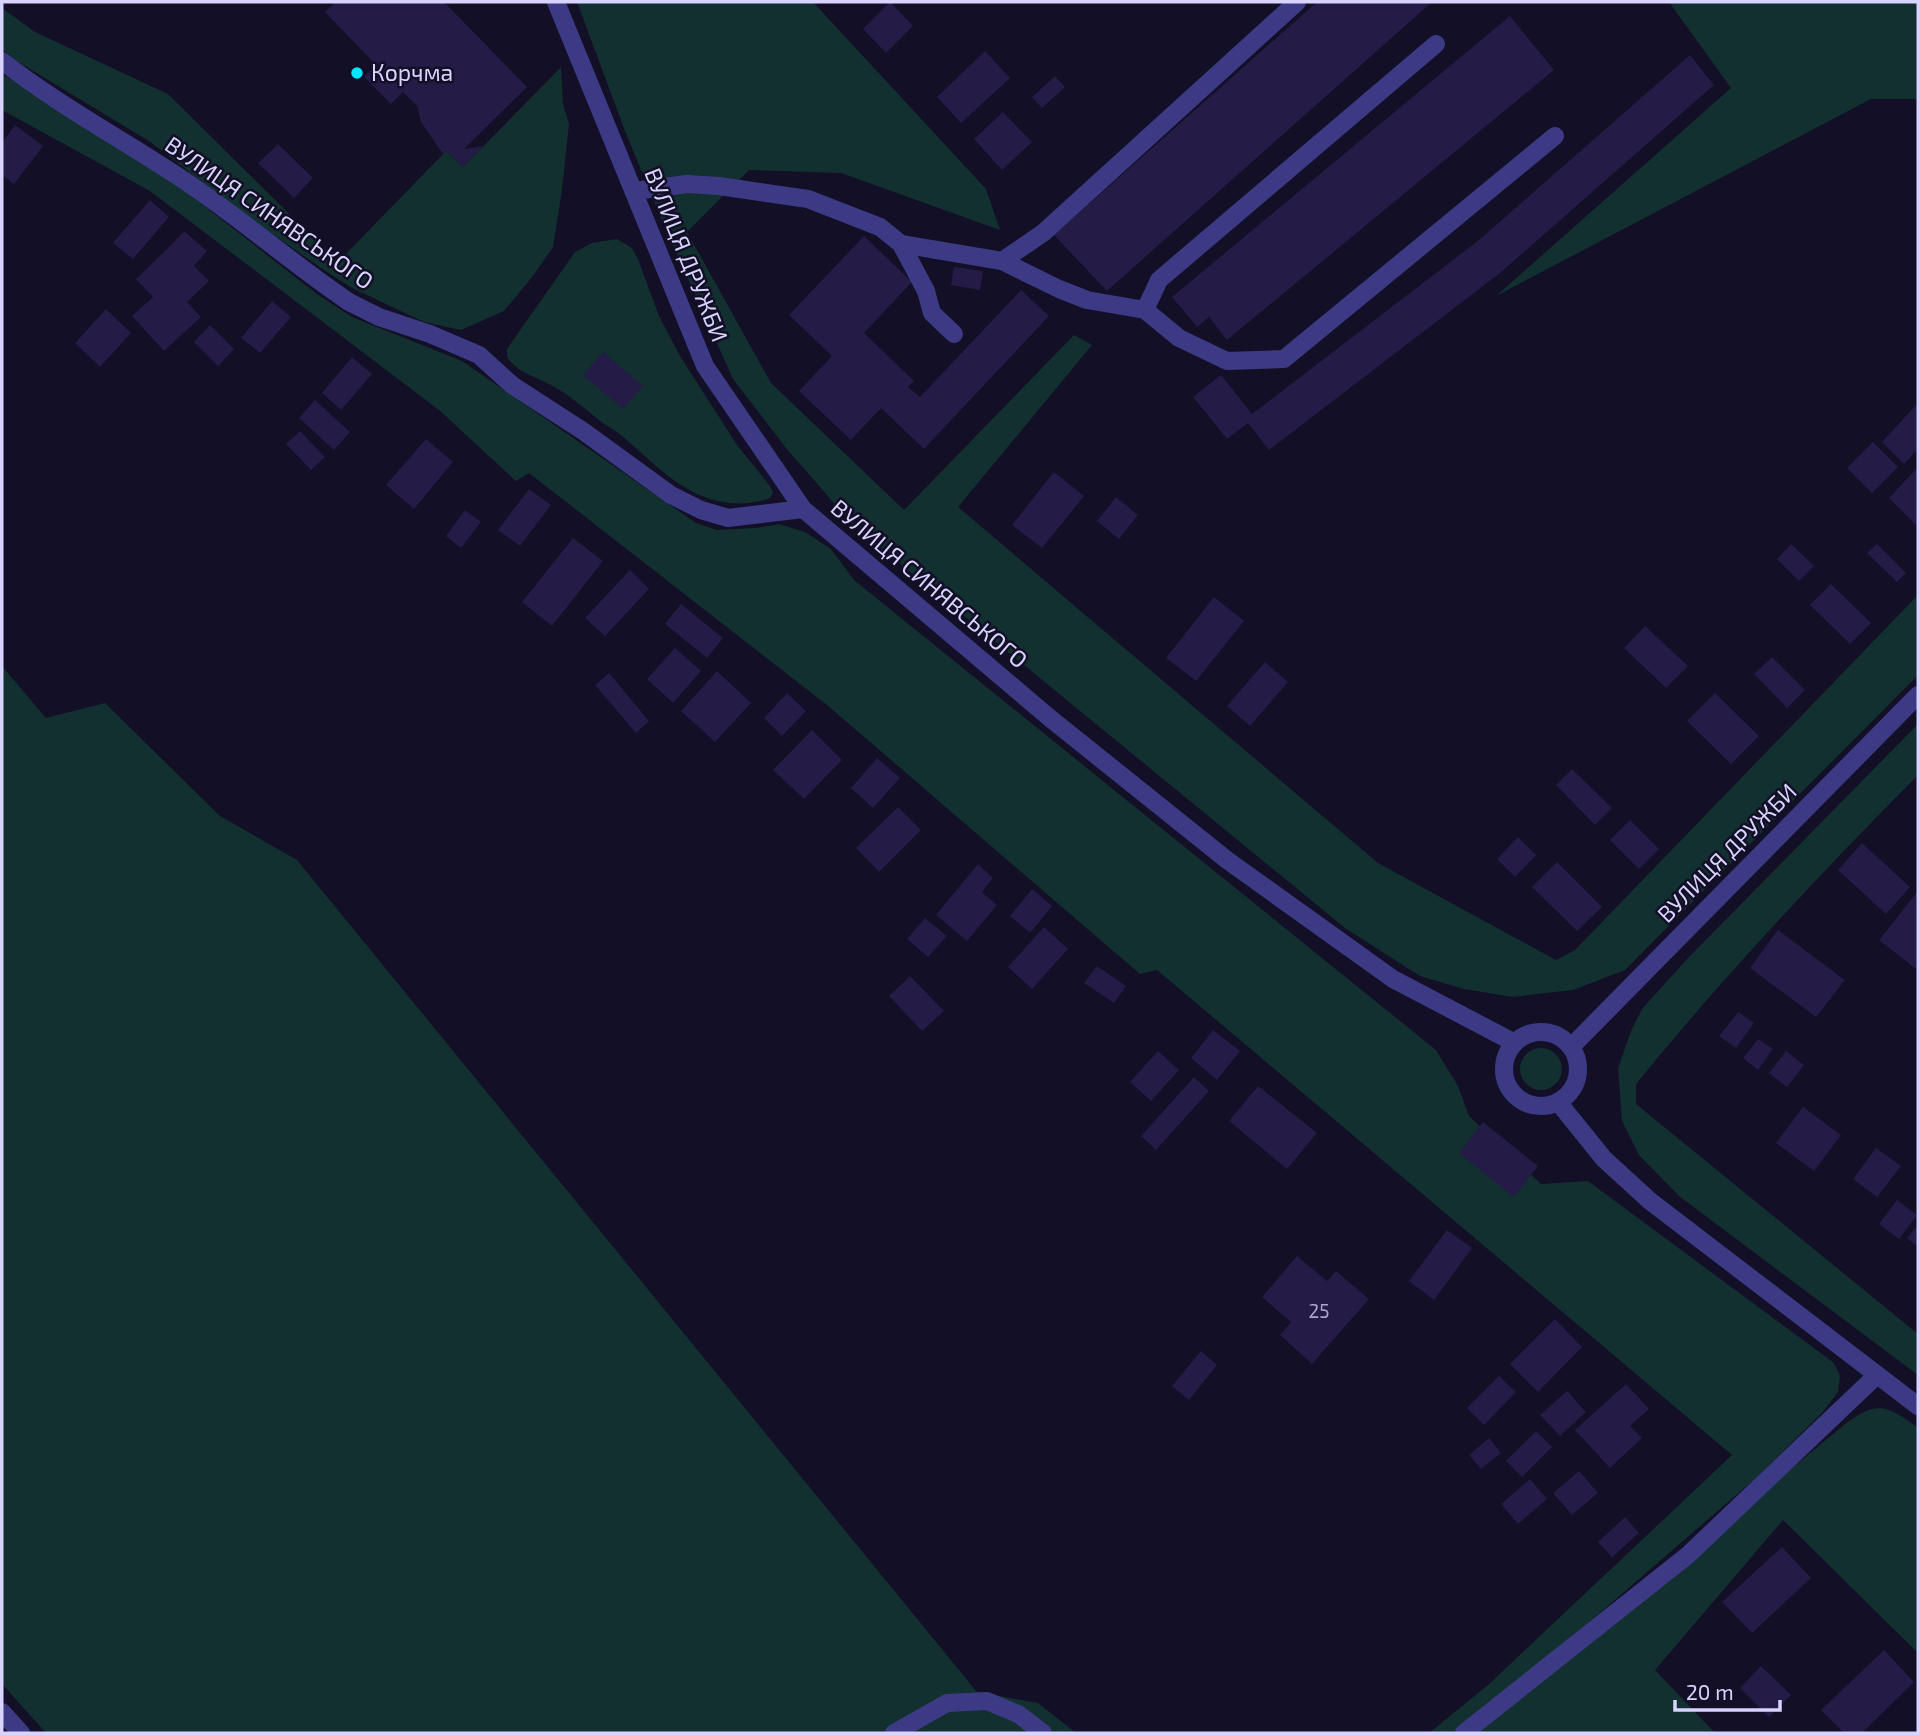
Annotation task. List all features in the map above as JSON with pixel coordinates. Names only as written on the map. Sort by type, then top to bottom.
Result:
[{"type":"street","name":"ВУЛИЦЯ ДРУЖБИ","points":[[556,2],[705,366],[803,509]]},
{"type":"street","points":[[1002,261],[1043,233],[1297,2]]},
{"type":"street","points":[[1145,310],[1159,280],[1436,44]]},
{"type":"street","name":"ВУЛИЦЯ СИНЯВСЬКОГО","points":[[2,61],[26,80],[177,175],[349,302],[379,317],[430,334],[479,355],[512,385],[583,431],[671,495],[701,510],[728,518],[803,509],[1051,719],[1227,860],[1393,979],[1515,1043]]},
{"type":"street","points":[[901,244],[1002,261],[1087,300],[1145,310],[1179,338],[1227,360],[1284,359],[1555,136]]},
{"type":"street","points":[[634,191],[687,184],[808,199],[880,227],[901,244],[926,291],[932,313],[954,334]]},
{"type":"street","name":"ВУЛИЦЯ ДРУЖБИ","points":[[1572,1046],[1918,695]]},
{"type":"street","points":[[1550,1033],[1562,1037],[1572,1046],[1579,1071],[1576,1084],[1558,1102],[1532,1105],[1511,1091],[1504,1066],[1507,1054],[1525,1035],[1550,1033]]},
{"type":"street","points":[[1558,1102],[1604,1159],[1650,1201],[1918,1406]]},
{"type":"street","points":[[1464,1733],[1688,1555],[1877,1375]]},
{"type":"street","points":[[894,1733],[947,1703],[987,1701],[1018,1714],[1043,1733]]},
{"type":"street","points":[[2,1712],[21,1733]]},
{"type":"green space","points":[[577,2],[813,2],[986,189],[1000,230],[841,173],[749,170],[687,232],[771,383],[904,510],[1074,335],[1092,345],[958,507],[1378,863],[1556,960],[1575,950],[1918,595],[1918,675],[1625,970],[1573,990],[1512,997],[1464,989],[1420,976],[1345,928],[853,525],[786,448],[733,379],[662,221]]},
{"type":"green space","points":[[1669,2],[1918,2],[1918,99],[1871,99],[1496,296],[1731,88]]},
{"type":"green space","points":[[2,8],[35,32],[168,94],[338,262],[446,151],[463,167],[561,67],[563,104],[569,124],[553,247],[504,311],[461,330],[424,322],[352,288],[244,214],[149,141],[15,60],[2,49]]},
{"type":"green space","points":[[2,74],[171,180],[317,294],[352,317],[462,361],[696,523],[717,530],[779,524],[805,532],[831,549],[854,580],[1436,1050],[1458,1086],[1469,1116],[1541,1184],[1588,1181],[1834,1363],[1840,1376],[1838,1392],[1822,1413],[1757,1477],[1498,1701],[1502,1709],[1845,1424],[1875,1408],[1891,1410],[1918,1428],[1918,1653],[1783,1520],[1655,1670],[1715,1733],[1429,1733],[1488,1685],[1732,1455],[1157,970],[1140,974],[827,705],[529,473],[516,481],[439,410],[150,191],[2,110]]},
{"type":"green space","points":[[617,239],[632,248],[659,316],[680,356],[737,445],[770,486],[773,493],[770,498],[727,503],[691,491],[663,472],[623,436],[571,398],[522,371],[507,357],[507,349],[575,252],[592,243]]},
{"type":"green space","points":[[2,666],[46,718],[105,703],[220,816],[297,860],[977,1692],[1038,1703],[1076,1733],[46,1733],[2,1684]]},
{"type":"green space","points":[[1918,724],[1918,775],[1773,926],[1703,1004],[1636,1084],[1636,1104],[1918,1334],[1918,1375],[1679,1196],[1639,1155],[1622,1121],[1618,1068],[1642,1009],[1687,959]]},
{"type":"green space","points":[[1541,1048],[1556,1054],[1562,1069],[1556,1084],[1541,1090],[1526,1084],[1520,1069],[1526,1054]]},
{"type":"building","points":[[336,2],[444,2],[527,87],[464,149],[483,146],[463,167],[446,151],[443,154],[421,122],[417,106],[403,92],[391,104],[364,77],[376,65],[325,12]]},
{"type":"building","points":[[890,2],[913,26],[886,53],[863,29]]},
{"type":"building","points":[[1317,2],[1432,2],[1107,291],[1054,235]]},
{"type":"building","points":[[1510,16],[1554,70],[1227,340],[1209,317],[1197,327],[1172,297]]},
{"type":"building","points":[[985,51],[1010,78],[961,123],[937,97]]},
{"type":"building","points":[[1690,55],[1714,85],[1500,273],[1269,450],[1248,423],[1227,439],[1193,397],[1221,375],[1252,414],[1479,240]]},
{"type":"building","points":[[1055,76],[1065,87],[1042,108],[1032,97]]},
{"type":"building","points":[[1003,112],[1032,142],[1002,170],[974,139]]},
{"type":"building","points":[[15,125],[43,146],[14,184],[2,175],[2,143]]},
{"type":"building","points":[[278,144],[313,178],[294,198],[258,163]]},
{"type":"building","points":[[150,200],[169,217],[133,259],[113,243]]},
{"type":"building","points":[[184,231],[207,251],[194,266],[209,281],[187,302],[201,317],[164,351],[132,316],[153,297],[136,279]]},
{"type":"building","points":[[864,236],[912,282],[864,333],[914,381],[908,387],[920,397],[1021,290],[1049,316],[924,449],[881,408],[851,440],[799,391],[832,356],[789,315]]},
{"type":"building","points":[[954,267],[983,271],[980,290],[951,285]]},
{"type":"building","points":[[272,301],[291,317],[260,353],[241,338]]},
{"type":"building","points":[[106,309],[131,333],[100,367],[75,343]]},
{"type":"building","points":[[210,325],[234,349],[218,366],[194,342]]},
{"type":"building","points":[[603,352],[643,386],[623,409],[583,375]]},
{"type":"building","points":[[352,357],[372,374],[341,410],[322,393]]},
{"type":"building","points":[[315,400],[350,432],[334,450],[299,418]]},
{"type":"building","points":[[1918,403],[1918,449],[1904,464],[1882,442]]},
{"type":"building","points":[[300,431],[325,457],[311,470],[286,444]]},
{"type":"building","points":[[426,439],[453,462],[414,509],[386,485]]},
{"type":"building","points":[[1873,442],[1898,467],[1872,493],[1847,468]]},
{"type":"building","points":[[1918,467],[1918,527],[1889,498]]},
{"type":"building","points":[[1054,472],[1084,496],[1042,548],[1012,525]]},
{"type":"building","points":[[529,489],[551,505],[520,546],[498,530]]},
{"type":"building","points":[[1116,497],[1138,515],[1119,539],[1097,521]]},
{"type":"building","points":[[465,510],[481,522],[461,548],[446,536]]},
{"type":"building","points":[[573,538],[603,561],[552,626],[522,602]]},
{"type":"building","points":[[1791,544],[1814,566],[1799,581],[1777,559]]},
{"type":"building","points":[[1877,544],[1906,573],[1897,582],[1867,553]]},
{"type":"building","points":[[630,570],[649,589],[605,636],[585,618]]},
{"type":"building","points":[[1831,584],[1871,623],[1850,644],[1810,605]]},
{"type":"building","points":[[1214,597],[1244,621],[1196,681],[1166,658]]},
{"type":"building","points":[[681,604],[723,638],[707,658],[665,624]]},
{"type":"building","points":[[1645,626],[1688,666],[1666,688],[1624,648]]},
{"type":"building","points":[[675,648],[701,671],[673,703],[647,679]]},
{"type":"building","points":[[1772,657],[1805,690],[1787,708],[1754,674]]},
{"type":"building","points":[[1265,662],[1288,682],[1250,726],[1227,706]]},
{"type":"building","points":[[717,671],[751,703],[715,742],[681,711]]},
{"type":"building","points":[[609,673],[649,721],[636,733],[595,685]]},
{"type":"building","points":[[787,693],[806,711],[782,736],[764,718]]},
{"type":"building","points":[[1715,693],[1759,736],[1731,764],[1687,721]]},
{"type":"building","points":[[812,730],[842,760],[804,799],[773,770]]},
{"type":"building","points":[[877,758],[900,778],[873,808],[851,788]]},
{"type":"building","points":[[1572,769],[1612,808],[1595,825],[1556,785]]},
{"type":"building","points":[[898,807],[921,830],[879,872],[856,848]]},
{"type":"building","points":[[1630,820],[1659,849],[1639,869],[1610,840]]},
{"type":"building","points":[[1518,837],[1536,855],[1515,877],[1497,859]]},
{"type":"building","points":[[1862,843],[1910,887],[1886,914],[1838,870]]},
{"type":"building","points":[[1557,862],[1602,907],[1577,931],[1532,887]]},
{"type":"building","points":[[978,864],[993,878],[982,892],[997,905],[967,941],[936,915]]},
{"type":"building","points":[[1032,889],[1052,906],[1030,933],[1010,916]]},
{"type":"building","points":[[1918,891],[1918,966],[1916,969],[1879,940]]},
{"type":"building","points":[[925,918],[947,936],[928,957],[907,939]]},
{"type":"building","points":[[1044,927],[1068,949],[1032,989],[1008,967]]},
{"type":"building","points":[[1778,930],[1845,980],[1816,1017],[1750,968]]},
{"type":"building","points":[[1097,966],[1126,986],[1114,1003],[1084,983]]},
{"type":"building","points":[[910,976],[944,1011],[922,1031],[889,996]]},
{"type":"building","points":[[1738,1012],[1754,1023],[1736,1048],[1719,1036]]},
{"type":"building","points":[[1213,1030],[1240,1051],[1217,1080],[1191,1058]]},
{"type":"building","points":[[1758,1039],[1773,1049],[1758,1070],[1743,1058]]},
{"type":"building","points":[[1158,1051],[1179,1070],[1151,1101],[1130,1082]]},
{"type":"building","points":[[1786,1051],[1804,1065],[1787,1087],[1769,1073]]},
{"type":"building","points":[[1194,1077],[1209,1091],[1156,1150],[1141,1136]]},
{"type":"building","points":[[1258,1086],[1317,1133],[1287,1169],[1229,1121]]},
{"type":"building","points":[[1803,1107],[1841,1135],[1814,1171],[1776,1143]]},
{"type":"building","points":[[1483,1122],[1538,1166],[1514,1197],[1459,1153]]},
{"type":"building","points":[[1876,1148],[1901,1166],[1877,1197],[1853,1179]]},
{"type":"building","points":[[1897,1200],[1917,1215],[1899,1239],[1879,1224]]},
{"type":"building","points":[[1918,1225],[1918,1247],[1907,1238]]},
{"type":"building","points":[[1447,1230],[1472,1248],[1434,1300],[1409,1281]]},
{"type":"building","points":[[1297,1256],[1327,1281],[1336,1271],[1369,1299],[1312,1364],[1280,1335],[1291,1322],[1262,1297]]},
{"type":"building","points":[[1555,1319],[1582,1347],[1538,1392],[1510,1364]]},
{"type":"building","points":[[1201,1351],[1217,1365],[1189,1400],[1172,1386]]},
{"type":"building","points":[[1499,1376],[1516,1392],[1484,1425],[1467,1408]]},
{"type":"building","points":[[1626,1384],[1649,1409],[1630,1426],[1642,1438],[1610,1468],[1575,1430]]},
{"type":"building","points":[[1567,1391],[1586,1412],[1560,1436],[1540,1415]]},
{"type":"building","points":[[1536,1431],[1552,1447],[1522,1477],[1506,1461]]},
{"type":"building","points":[[1489,1438],[1501,1453],[1481,1469],[1469,1455]]},
{"type":"building","points":[[1579,1471],[1598,1493],[1572,1515],[1553,1493]]},
{"type":"building","points":[[1530,1479],[1547,1499],[1518,1524],[1501,1504]]},
{"type":"building","points":[[1625,1517],[1639,1533],[1612,1557],[1598,1542]]},
{"type":"building","points":[[1782,1547],[1811,1578],[1752,1633],[1722,1602]]},
{"type":"building","points":[[1884,1650],[1914,1682],[1862,1733],[1844,1733],[1821,1710]]},
{"type":"building","points":[[1761,1666],[1791,1695],[1769,1717],[1740,1688]]},
{"type":"place","name":"Корчма","points":[[357,73]]}]
